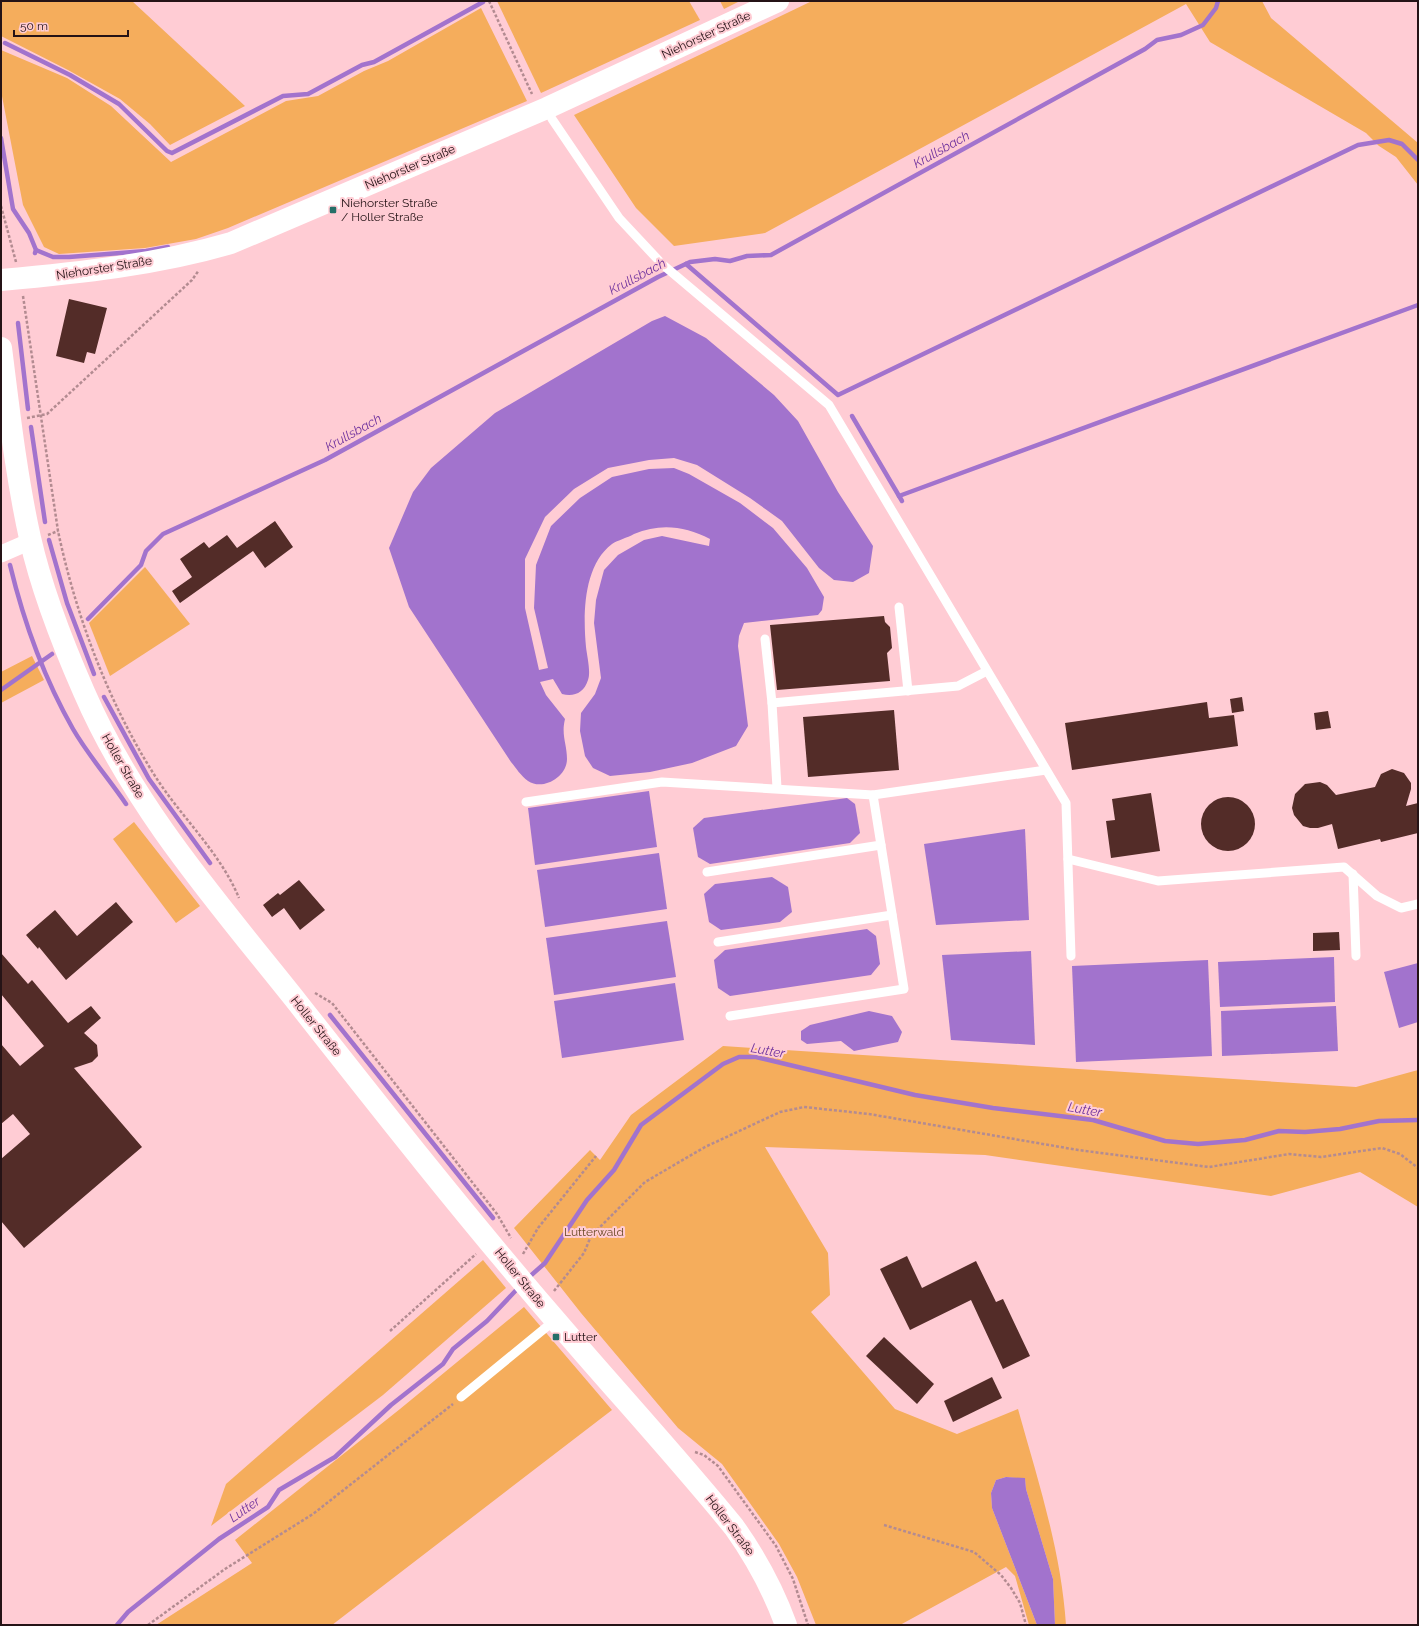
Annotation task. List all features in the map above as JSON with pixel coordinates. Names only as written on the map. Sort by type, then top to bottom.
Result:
[{"type":"street","name":"Niehorster Straße","points":[[10,279],[46,277],[197,253],[230,243],[265,230],[543,110],[778,1]]},
{"type":"street","name":"Holler Straße","points":[[1,348],[20,485],[31,541],[46,595],[84,693],[117,758],[152,815],[230,918],[490,1242],[520,1258],[545,1294],[555,1320],[734,1527],[756,1559],[775,1595],[786,1625]]},
{"type":"street","points":[[1,554],[31,541]]},
{"type":"lane","points":[[543,110],[552,119],[619,218],[662,264],[829,405],[1066,803],[1071,956]]},
{"type":"lane","points":[[899,607],[908,691]]},
{"type":"lane","points":[[765,639],[772,703],[777,788]]},
{"type":"lane","points":[[772,703],[958,686],[987,671]]},
{"type":"lane","points":[[526,802],[662,782],[873,795],[1046,770]]},
{"type":"lane","points":[[730,1016],[904,989],[873,795]]},
{"type":"lane","points":[[707,872],[881,845]]},
{"type":"lane","points":[[1068,859],[1158,881],[1344,867],[1377,896],[1401,908],[1418,904]]},
{"type":"lane","points":[[1353,874],[1356,956]]},
{"type":"lane","points":[[718,942],[892,915]]},
{"type":"lane","points":[[461,1397],[555,1320]]},
{"type":"path","points":[[489,1],[543,110]]},
{"type":"path","points":[[1,206],[10,279],[40,416],[66,567],[75,599],[107,683],[137,745],[155,776],[227,872],[241,903]]},
{"type":"path","points":[[40,416],[47,414],[192,280],[199,272],[200,265],[197,253]]},
{"type":"path","points":[[313,992],[332,1003],[497,1214],[507,1228],[512,1241]]},
{"type":"path","points":[[545,1294],[584,1253],[591,1236],[645,1182],[705,1147],[780,1112],[804,1107],[869,1114],[1078,1150],[1209,1167],[1288,1154],[1321,1157],[1382,1148],[1400,1154],[1418,1168]]},
{"type":"path","points":[[520,1258],[538,1228],[596,1156]]},
{"type":"path","points":[[390,1331],[490,1242]]},
{"type":"path","points":[[148,1625],[226,1569],[313,1514],[461,1397]]},
{"type":"path","points":[[884,1525],[974,1552],[1001,1575],[1011,1588],[1020,1604],[1026,1625]]},
{"type":"green space","points":[[1,1],[132,1],[245,106],[170,145],[150,124],[120,99],[68,70],[1,36]]},
{"type":"green space","points":[[497,1],[689,1],[700,20],[541,93]]},
{"type":"green space","points":[[720,1],[740,1],[724,9]]},
{"type":"green space","points":[[812,1],[1262,1],[1271,18],[1418,143],[1418,185],[1396,157],[1379,146],[1366,133],[1210,42],[1186,4],[765,233],[674,246],[636,208],[574,115]]},
{"type":"green space","points":[[481,8],[527,101],[228,228],[196,239],[145,248],[59,254],[44,247],[23,205],[1,91],[1,50],[67,78],[111,106],[171,162],[286,101],[318,96],[364,71],[388,61]]},
{"type":"green space","points":[[145,567],[190,624],[110,676],[89,623]]},
{"type":"green space","points":[[32,656],[44,680],[1,703],[1,672]]},
{"type":"green space","points":[[134,822],[200,906],[176,923],[113,839]]},
{"type":"green space","name":"Lutterwald","points":[[723,1046],[1356,1087],[1418,1070],[1418,1207],[1360,1172],[1271,1196],[985,1155],[765,1147],[828,1253],[830,1295],[811,1312],[895,1409],[957,1434],[1018,1409],[1041,1489],[1054,1543],[1066,1625],[1055,1625],[1053,1579],[1026,1489],[1025,1479],[1006,1477],[996,1480],[991,1493],[992,1508],[1037,1625],[1029,1625],[1015,1576],[1006,1567],[900,1625],[816,1625],[797,1577],[779,1544],[722,1464],[678,1428],[581,1313],[514,1228],[590,1150],[600,1160],[631,1115]]},
{"type":"green space","points":[[483,1260],[506,1288],[383,1395],[211,1526],[226,1484]]},
{"type":"green space","points":[[524,1307],[612,1410],[332,1625],[156,1625],[252,1563],[235,1540],[400,1409]]},
{"type":"shaded area","points":[[665,316],[706,338],[774,395],[798,421],[838,492],[873,546],[869,573],[853,582],[834,580],[819,568],[782,521],[750,498],[697,465],[674,458],[649,460],[608,468],[574,489],[545,517],[525,559],[525,608],[539,670],[548,668],[534,608],[536,565],[551,526],[580,498],[612,477],[649,469],[674,468],[689,474],[740,503],[773,528],[807,568],[824,597],[822,610],[818,615],[744,623],[739,636],[738,646],[748,726],[736,746],[692,763],[650,772],[610,776],[593,768],[585,756],[580,731],[581,713],[595,694],[601,678],[594,623],[596,600],[604,570],[618,555],[644,540],[662,536],[709,546],[710,539],[691,531],[663,527],[653,528],[634,534],[612,544],[602,553],[595,565],[587,592],[585,606],[585,634],[589,677],[584,688],[578,693],[566,695],[562,694],[553,679],[540,682],[546,695],[565,719],[564,735],[567,759],[566,766],[559,777],[547,783],[534,784],[523,777],[511,762],[409,607],[389,548],[413,492],[431,468],[495,413],[652,321]]},
{"type":"shaded area","points":[[649,791],[657,847],[535,865],[528,808]]},
{"type":"shaded area","points":[[847,798],[855,804],[860,833],[850,843],[710,864],[698,857],[693,828],[704,818]]},
{"type":"shaded area","points":[[1025,829],[1029,920],[936,925],[924,844]]},
{"type":"shaded area","points":[[659,853],[667,909],[545,927],[537,870]]},
{"type":"shaded area","points":[[772,877],[788,887],[792,912],[780,922],[721,930],[709,922],[704,894],[715,884]]},
{"type":"shaded area","points":[[667,921],[676,977],[554,995],[546,938]]},
{"type":"shaded area","points":[[867,929],[876,936],[880,964],[871,975],[730,996],[718,988],[714,960],[725,950]]},
{"type":"shaded area","points":[[1031,951],[1035,1045],[951,1040],[942,955]]},
{"type":"shaded area","points":[[1334,957],[1335,1002],[1220,1007],[1218,962]]},
{"type":"shaded area","points":[[1208,960],[1212,1056],[1076,1062],[1072,966]]},
{"type":"shaded area","points":[[1418,963],[1418,1022],[1399,1028],[1384,972]]},
{"type":"shaded area","points":[[675,983],[684,1040],[562,1058],[554,1001]]},
{"type":"shaded area","points":[[1336,1006],[1338,1051],[1222,1056],[1221,1011]]},
{"type":"shaded area","points":[[869,1011],[892,1016],[902,1032],[898,1042],[854,1051],[841,1041],[807,1044],[801,1040],[801,1031],[810,1025]]},
{"type":"shaded area","points":[[1006,1477],[1025,1478],[1026,1489],[1053,1579],[1055,1625],[1037,1625],[992,1508],[991,1493],[996,1480]]},
{"type":"building","points":[[69,299],[107,308],[95,354],[87,352],[84,363],[56,356]]},
{"type":"building","points":[[275,521],[293,547],[265,568],[253,551],[180,603],[172,591],[192,577],[180,559],[204,542],[209,548],[227,535],[237,548]]},
{"type":"building","points":[[884,616],[885,622],[890,627],[892,648],[887,653],[890,681],[777,690],[770,625]]},
{"type":"building","points":[[1242,697],[1244,711],[1232,713],[1230,699]]},
{"type":"building","points":[[1207,702],[1209,718],[1234,715],[1238,746],[1072,770],[1065,723]]},
{"type":"building","points":[[894,710],[899,770],[808,777],[803,717]]},
{"type":"building","points":[[1328,711],[1331,728],[1316,730],[1314,713]]},
{"type":"building","points":[[1392,769],[1404,773],[1411,783],[1411,789],[1406,806],[1418,803],[1418,833],[1381,842],[1380,839],[1338,849],[1332,824],[1318,828],[1310,828],[1303,826],[1294,815],[1292,808],[1295,794],[1305,784],[1320,782],[1327,785],[1336,795],[1375,787],[1381,774]]},
{"type":"building","points":[[1151,793],[1160,851],[1111,858],[1106,821],[1115,820],[1112,799]]},
{"type":"building","points":[[1223,797],[1233,797],[1243,801],[1251,809],[1255,819],[1255,829],[1251,839],[1243,847],[1233,851],[1223,851],[1213,847],[1205,839],[1201,829],[1201,819],[1205,809],[1213,801]]},
{"type":"building","points":[[299,880],[325,910],[300,930],[284,908],[272,917],[263,905],[278,893],[280,895]]},
{"type":"building","points":[[116,902],[133,922],[66,980],[39,947],[38,949],[26,935],[55,910],[77,936]]},
{"type":"building","points":[[1339,932],[1340,950],[1313,951],[1313,933]]},
{"type":"building","points":[[1,953],[28,984],[32,980],[68,1023],[91,1006],[101,1018],[84,1033],[97,1045],[98,1056],[92,1062],[74,1068],[142,1147],[24,1248],[1,1221],[1,1159],[30,1134],[13,1114],[1,1124],[1,1044],[20,1066],[44,1046],[1,994]]},
{"type":"building","points":[[907,1256],[922,1288],[976,1261],[996,1302],[1003,1299],[1030,1356],[1003,1369],[971,1300],[910,1330],[880,1269]]},
{"type":"building","points":[[884,1337],[934,1384],[917,1404],[866,1356]]},
{"type":"building","points":[[992,1377],[1002,1398],[953,1422],[944,1401]]},
{"type":"waterway","name":"Krullsbach","points":[[88,619],[141,565],[146,551],[163,534],[325,460],[658,277],[690,262],[715,259],[730,261],[747,256],[771,255],[1145,49],[1157,40],[1181,35],[1203,25],[1216,8],[1218,1]]},
{"type":"waterway","points":[[5,43],[70,75],[119,104],[167,151],[172,153],[283,96],[308,94],[362,65],[374,62],[483,2]]},
{"type":"waterway","points":[[1,138],[13,209],[29,233],[36,250],[35,253]]},
{"type":"waterway","points":[[686,264],[838,395],[1358,145],[1389,140],[1402,144],[1418,160]]},
{"type":"waterway","points":[[36,250],[53,257],[69,257],[146,251],[168,247]]},
{"type":"waterway","points":[[899,496],[1418,305]]},
{"type":"waterway","points":[[18,323],[28,409]]},
{"type":"waterway","points":[[852,416],[902,501]]},
{"type":"waterway","points":[[31,427],[45,522]]},
{"type":"waterway","points":[[49,540],[67,603],[94,674]]},
{"type":"waterway","points":[[10,565],[28,629],[53,690],[79,739],[126,804]]},
{"type":"waterway","name":"Krullsbach","points":[[1,690],[52,654]]},
{"type":"waterway","points":[[104,697],[149,779],[210,863]]},
{"type":"waterway","points":[[330,1015],[493,1218]]},
{"type":"waterway","name":"Lutter","points":[[528,1278],[545,1263],[587,1200],[614,1170],[641,1125],[723,1064],[739,1057],[756,1057],[915,1095],[993,1108],[1093,1120],[1165,1141],[1198,1144],[1245,1140],[1279,1131],[1305,1132],[1340,1129],[1379,1121],[1418,1120]]},
{"type":"waterway","name":"Lutter","points":[[117,1625],[128,1612],[219,1539],[268,1507],[279,1490],[335,1457],[391,1405],[443,1364],[453,1349],[487,1321],[520,1286]]},
{"type":"place","name":"Niehorster Straße / Holler Straße","points":[[333,210]]},
{"type":"place","name":"Lutter","points":[[556,1337]]}]
